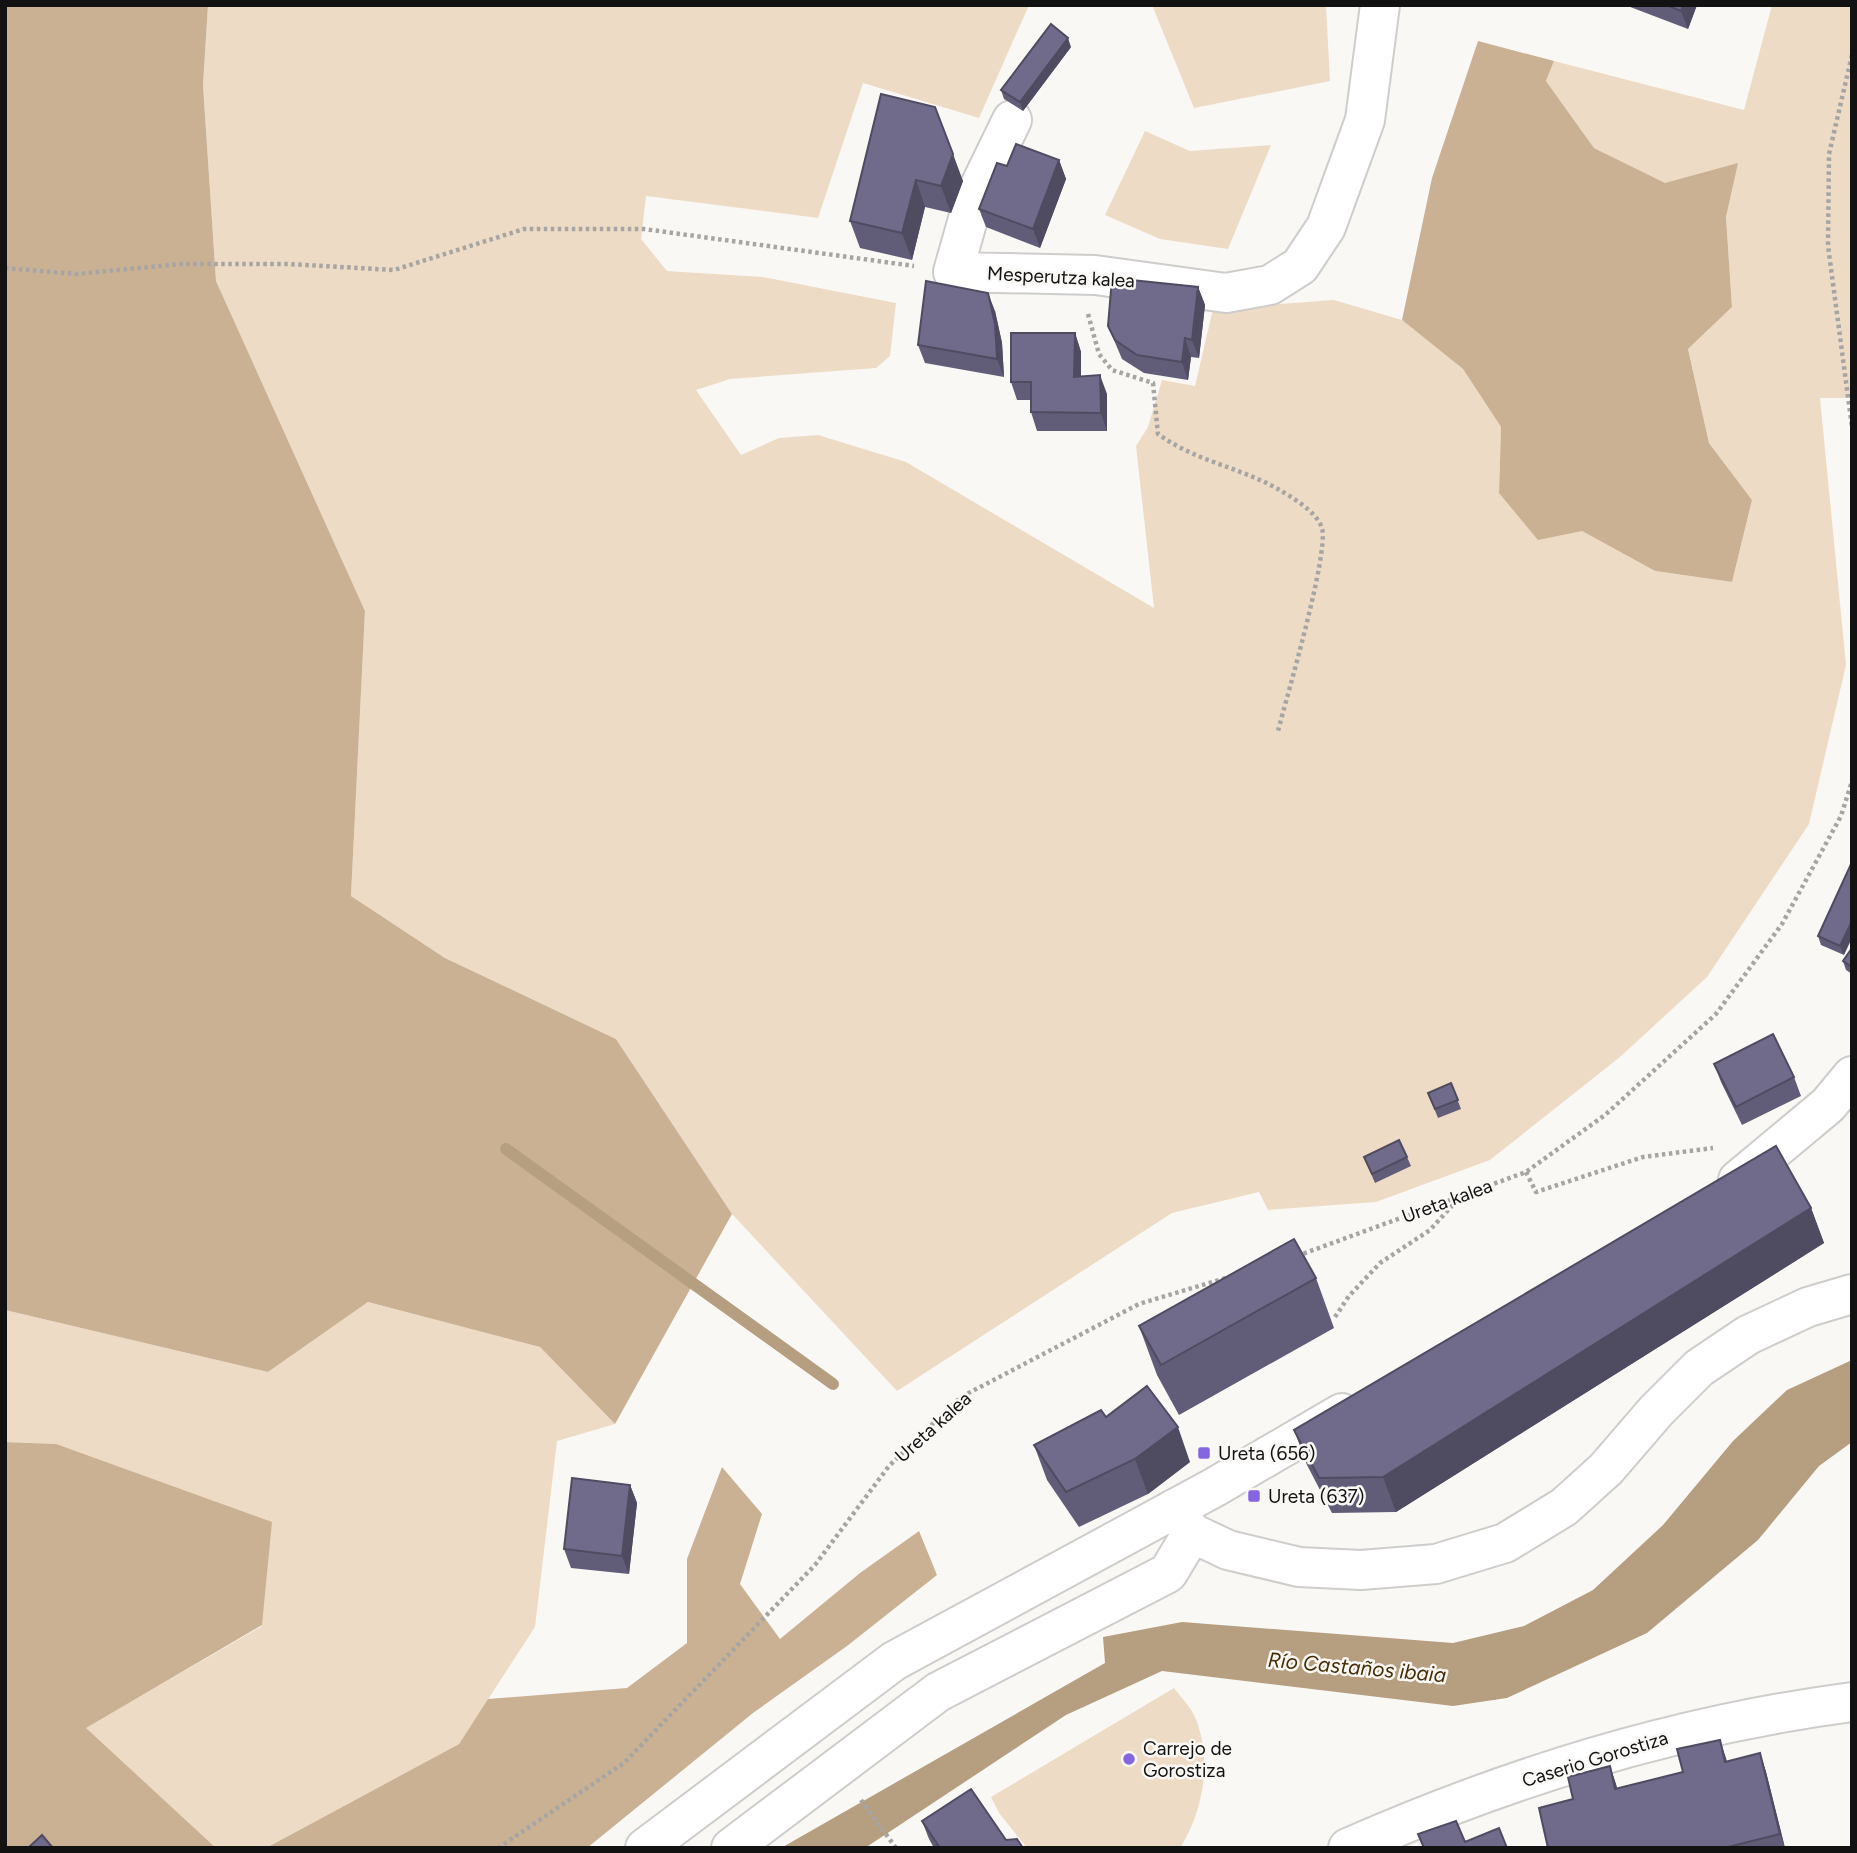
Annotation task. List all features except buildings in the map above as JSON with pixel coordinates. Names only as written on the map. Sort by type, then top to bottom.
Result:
[{"type":"street","name":"Mesperutza kalea","points":[[953,272],[1095,275],[1226,293],[1270,285],[1300,266],[1326,227],[1365,120],[1380,5]]},
{"type":"street","points":[[953,272],[974,198],[1012,120]]},
{"type":"street","points":[[1708,1199],[1732,1185],[1828,1105],[1852,1076]]},
{"type":"street","points":[[1183,1521],[1228,1550],[1299,1567],[1361,1570],[1436,1564],[1505,1542],[1564,1507],[1606,1469],[1656,1411],[1699,1368],[1748,1335],[1808,1307],[1852,1294]]},
{"type":"street","points":[[645,1848],[894,1661],[1183,1521],[1371,1395]]},
{"type":"street","points":[[731,1848],[939,1692],[1168,1573],[1183,1521]]},
{"type":"street","name":"Caserio Gorostiza","points":[[1348,1848],[1436,1809],[1652,1739],[1852,1702]]},
{"type":"path","points":[[1852,55],[1829,154],[1828,233],[1852,427]]},
{"type":"path","points":[[5,268],[76,274],[180,264],[288,264],[394,270],[523,229],[645,229],[953,272]]},
{"type":"path","points":[[1095,275],[1087,319],[1098,354],[1112,370],[1153,383],[1158,434],[1181,451],[1277,488],[1307,509],[1322,528],[1321,558],[1278,731]]},
{"type":"path","name":"Ureta kalea","points":[[1285,1261],[1526,1172],[1605,1115],[1716,1014],[1782,924],[1841,816],[1852,781]]},
{"type":"path","points":[[1526,1172],[1536,1192],[1643,1157],[1705,1148],[1777,1148]]},
{"type":"path","points":[[1335,1317],[1349,1296],[1380,1263],[1430,1230],[1462,1196]]},
{"type":"path","name":"Ureta kalea","points":[[498,1848],[624,1763],[815,1565],[889,1466],[961,1397],[1139,1304],[1232,1276]]},
{"type":"path","points":[[854,1791],[896,1848]]},
{"type":"shaded area","points":[[5,5],[208,5],[203,85],[216,281],[365,611],[351,896],[445,958],[616,1039],[732,1214],[615,1424],[540,1347],[368,1302],[268,1372],[5,1310]]},
{"type":"shaded area","points":[[208,5],[1029,5],[979,118],[863,83],[818,218],[646,196],[641,239],[667,271],[763,277],[896,303],[890,356],[876,368],[730,379],[696,390],[741,455],[779,438],[818,435],[906,462],[1154,608],[1136,446],[1148,427],[1162,380],[1195,386],[1213,309],[1334,300],[1402,320],[1463,369],[1501,427],[1499,493],[1582,531],[1655,571],[1732,582],[1752,500],[1709,443],[1688,349],[1732,307],[1726,217],[1737,164],[1666,184],[1594,148],[1546,81],[1554,61],[1744,110],[1772,5],[1852,5],[1852,398],[1820,398],[1846,665],[1809,824],[1707,977],[1620,1057],[1490,1160],[1376,1202],[1268,1210],[1259,1192],[1172,1213],[897,1391],[732,1214],[616,1039],[445,958],[351,896],[365,611],[216,281],[203,85]]},
{"type":"shaded area","points":[[1152,5],[1326,5],[1330,81],[1194,108]]},
{"type":"shaded area","points":[[1478,41],[1554,61],[1546,81],[1594,148],[1665,183],[1738,163],[1726,217],[1732,307],[1688,349],[1709,443],[1752,500],[1732,582],[1655,571],[1582,531],[1538,540],[1499,493],[1501,427],[1463,369],[1402,320],[1432,178]]},
{"type":"shaded area","points":[[1145,131],[1190,151],[1271,145],[1228,249],[1160,239],[1105,215]]},
{"type":"shaded area","points":[[368,1302],[540,1347],[615,1424],[557,1441],[535,1627],[459,1744],[266,1848],[216,1848],[85,1728],[262,1626],[56,1444],[5,1442],[5,1310],[268,1372]]},
{"type":"shaded area","points":[[5,1442],[56,1444],[272,1522],[262,1625],[86,1728],[216,1848],[5,1848]]},
{"type":"shaded area","points":[[722,1467],[762,1514],[740,1584],[780,1639],[860,1573],[919,1531],[937,1575],[847,1646],[753,1713],[587,1848],[266,1848],[459,1744],[488,1699],[627,1688],[687,1643],[687,1559]]},
{"type":"shaded area","name":"Carrejo de Gorostiza","points":[[1174,1688],[1194,1715],[1200,1731],[1204,1765],[1200,1800],[1180,1848],[1027,1848],[999,1813],[991,1797]]},
{"type":"water","name":"Río Castaños ibaia","points":[[1852,1360],[1852,1442],[1819,1466],[1758,1540],[1647,1633],[1507,1698],[1453,1706],[1162,1671],[1066,1715],[865,1848],[781,1848],[1105,1663],[1103,1637],[1182,1622],[1453,1643],[1524,1626],[1593,1590],[1663,1525],[1733,1441],[1787,1390]]},
{"type":"waterway","points":[[506,1149],[833,1384]]},
{"type":"place","name":"Ureta (656)","points":[[1204,1453]]},
{"type":"place","name":"Ureta (637)","points":[[1254,1496]]},
{"type":"place","name":"Carrejo de Gorostiza","points":[[1129,1759]]}]
